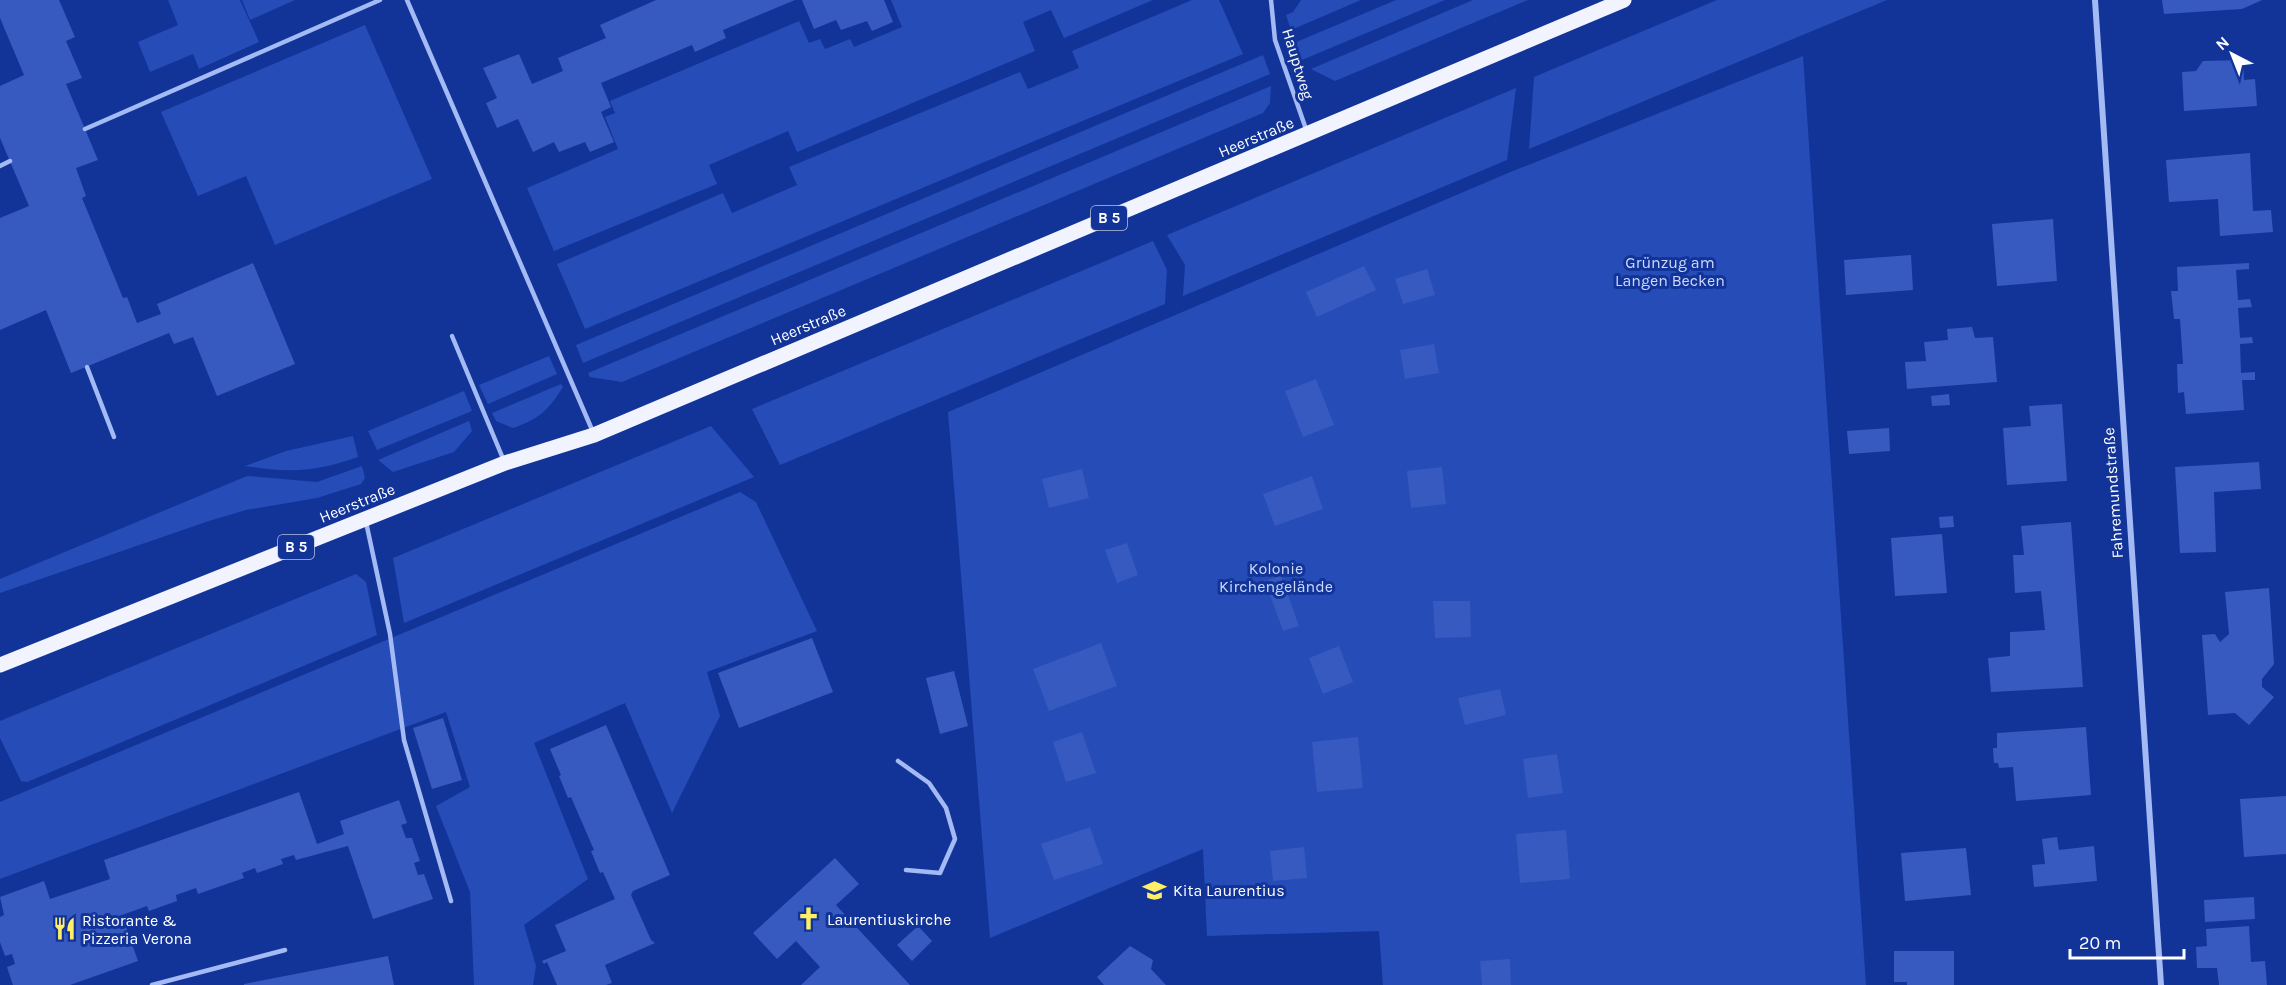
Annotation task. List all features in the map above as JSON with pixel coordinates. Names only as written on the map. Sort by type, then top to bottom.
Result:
[{"type":"main road","name":"Heerstraße","points":[[0,665],[505,463],[594,435],[1624,0]]},
{"type":"street","name":"Fahremundstraße","points":[[2094,0],[2161,985]]},
{"type":"lane","points":[[85,129],[380,0]]},
{"type":"lane","points":[[407,0],[594,435]]},
{"type":"lane","name":"Hauptweg","points":[[1271,0],[1275,40],[1307,135]]},
{"type":"lane","points":[[0,166],[10,161]]},
{"type":"lane","points":[[452,336],[505,463]]},
{"type":"lane","points":[[87,367],[114,437]]},
{"type":"lane","points":[[366,519],[390,634],[404,740],[451,901]]},
{"type":"lane","points":[[898,761],[929,783],[946,808],[955,839],[940,873],[906,870]]},
{"type":"lane","points":[[152,985],[285,950]]},
{"type":"green space","points":[[168,0],[240,0],[259,42],[199,69],[193,54],[150,72],[138,42],[178,25]]},
{"type":"green space","points":[[242,0],[295,0],[250,20]]},
{"type":"green space","points":[[891,0],[1153,0],[1064,38],[1051,10],[1023,22],[1035,51],[797,152],[788,131],[709,165],[717,184],[554,251],[527,188],[618,149],[605,117],[615,113],[610,101],[799,21],[809,43],[820,39],[825,49],[850,39],[854,47],[902,27]]},
{"type":"green space","points":[[1192,0],[1219,0],[1243,54],[585,329],[557,264],[723,193],[732,213],[797,185],[789,167],[1020,72],[1028,89],[1079,68],[1072,51]]},
{"type":"green space","points":[[1301,0],[1361,0],[1291,30],[1286,15],[1293,12]]},
{"type":"green space","points":[[1396,0],[1445,0],[1302,60],[1294,43]]},
{"type":"green space","points":[[1473,0],[1528,0],[1335,81],[1311,69]]},
{"type":"green space","points":[[1717,0],[1887,0],[1529,149],[1534,77]]},
{"type":"green space","points":[[365,25],[432,179],[275,245],[246,176],[198,196],[161,112]]},
{"type":"green space","points":[[1263,55],[1270,74],[583,363],[576,345]]},
{"type":"green space","name":"Kolonie Kirchengelände","points":[[1803,56],[1866,985],[1383,985],[1379,931],[1207,936],[1203,849],[990,938],[948,412],[1508,173]]},
{"type":"green space","points":[[1271,86],[1270,103],[1263,113],[622,382],[590,377],[588,373]]},
{"type":"green space","points":[[1516,88],[1507,160],[1183,296],[1185,265],[1167,235]]},
{"type":"green space","points":[[1153,241],[1167,270],[1165,304],[780,465],[752,409]]},
{"type":"green space","points":[[549,356],[557,374],[488,404],[479,385]]},
{"type":"green space","points":[[561,384],[563,387],[547,408],[536,417],[513,428],[496,421],[492,413]]},
{"type":"green space","points":[[464,391],[472,411],[377,450],[368,431]]},
{"type":"green space","points":[[469,421],[472,431],[454,452],[393,472],[378,460]]},
{"type":"green space","points":[[711,426],[754,477],[404,623],[393,558]]},
{"type":"green space","points":[[353,436],[358,457],[329,466],[303,470],[276,470],[245,466],[286,451]]},
{"type":"green space","points":[[362,466],[365,478],[361,484],[317,498],[246,510],[209,521],[0,593],[0,579],[247,476],[317,482]]},
{"type":"green space","points":[[740,492],[756,502],[817,631],[707,672],[720,716],[672,813],[625,703],[534,743],[588,879],[524,925],[536,966],[533,985],[474,985],[470,892],[436,806],[470,787],[446,712],[0,879],[0,802]]},
{"type":"green space","points":[[356,574],[366,582],[377,635],[27,782],[21,781],[0,738],[0,721]]},
{"type":"building","points":[[0,0],[59,0],[75,37],[66,41],[82,78],[66,84],[98,160],[76,168],[86,196],[82,198],[123,298],[127,297],[137,323],[161,314],[157,304],[253,263],[295,364],[217,396],[193,337],[174,344],[169,333],[71,373],[46,310],[0,330],[0,218],[29,206],[0,138],[0,86],[24,75],[0,18]]},
{"type":"building","points":[[656,0],[795,0],[723,30],[726,38],[695,52],[692,45],[601,83],[611,107],[601,112],[614,142],[590,152],[585,142],[559,152],[554,142],[533,152],[518,119],[497,128],[486,103],[497,98],[483,68],[519,54],[532,84],[563,71],[558,58],[606,38],[600,25]]},
{"type":"building","points":[[802,0],[884,0],[893,22],[872,31],[867,21],[841,30],[836,20],[814,29]]},
{"type":"building","points":[[2162,0],[2262,0],[2242,9],[2164,14]]},
{"type":"building","points":[[2243,60],[2244,80],[2255,79],[2257,106],[2184,111],[2182,72],[2196,71],[2203,61]]},
{"type":"building","points":[[2250,153],[2253,211],[2271,210],[2273,232],[2220,236],[2218,199],[2169,202],[2166,160]]},
{"type":"building","points":[[2053,219],[2057,281],[1997,286],[1992,224]]},
{"type":"building","points":[[1911,255],[1913,290],[1846,295],[1844,260]]},
{"type":"building","points":[[2249,263],[2249,269],[2236,270],[2238,300],[2250,299],[2252,307],[2238,308],[2240,338],[2252,337],[2253,343],[2240,344],[2241,373],[2255,372],[2255,380],[2242,380],[2244,410],[2186,414],[2184,392],[2178,393],[2177,364],[2183,364],[2180,319],[2174,319],[2171,291],[2178,291],[2177,267]]},
{"type":"building","points":[[1364,266],[1376,290],[1317,317],[1306,292]]},
{"type":"building","points":[[1427,269],[1435,295],[1403,304],[1395,279]]},
{"type":"building","points":[[1972,327],[1975,338],[1993,337],[1997,382],[1907,389],[1905,362],[1926,361],[1924,342],[1948,340],[1947,329]]},
{"type":"building","points":[[1434,344],[1439,373],[1405,379],[1400,350]]},
{"type":"building","points":[[1316,379],[1334,425],[1303,437],[1285,391]]},
{"type":"building","points":[[1949,394],[1950,405],[1932,406],[1931,396]]},
{"type":"building","points":[[2062,404],[2067,481],[2007,485],[2003,428],[2031,426],[2029,406]]},
{"type":"building","points":[[1889,428],[1890,451],[1849,454],[1847,431]]},
{"type":"building","points":[[2259,462],[2261,489],[2214,492],[2216,552],[2180,553],[2175,467]]},
{"type":"building","points":[[1442,467],[1446,504],[1411,508],[1407,471]]},
{"type":"building","points":[[1082,469],[1089,498],[1049,508],[1042,479]]},
{"type":"building","points":[[1312,476],[1323,509],[1275,526],[1263,494]]},
{"type":"building","points":[[1953,516],[1954,527],[1940,528],[1939,517]]},
{"type":"building","points":[[2071,522],[2083,687],[1991,692],[1988,658],[2010,656],[2010,632],[2045,630],[2041,591],[2015,593],[2013,555],[2024,555],[2021,526]]},
{"type":"building","points":[[1942,534],[1947,593],[1895,596],[1891,538]]},
{"type":"building","points":[[1127,543],[1138,575],[1117,583],[1105,550]]},
{"type":"building","points":[[1281,575],[1299,626],[1283,631],[1265,581]]},
{"type":"building","points":[[2269,588],[2274,664],[2262,679],[2262,687],[2274,697],[2249,725],[2235,713],[2208,715],[2202,635],[2215,634],[2220,642],[2229,634],[2225,592]]},
{"type":"building","points":[[1433,601],[1470,601],[1471,637],[1435,638]]},
{"type":"building","points":[[812,638],[833,692],[739,728],[718,673]]},
{"type":"building","points":[[1101,643],[1117,686],[1049,711],[1033,669]]},
{"type":"building","points":[[1339,646],[1353,682],[1323,694],[1309,658]]},
{"type":"building","points":[[954,671],[968,726],[940,734],[926,678]]},
{"type":"building","points":[[1500,689],[1506,715],[1465,725],[1458,698]]},
{"type":"building","points":[[443,718],[462,780],[432,789],[413,728]]},
{"type":"building","points":[[606,725],[670,875],[633,891],[631,895],[651,940],[655,943],[605,965],[612,983],[557,985],[547,962],[544,964],[542,961],[566,951],[555,925],[615,899],[603,872],[600,873],[591,851],[594,850],[571,797],[568,798],[550,749]]},
{"type":"building","points":[[2086,727],[2091,795],[2016,801],[2013,767],[1999,768],[1998,763],[1994,763],[1993,748],[1997,748],[1997,733]]},
{"type":"building","points":[[1082,732],[1096,773],[1066,782],[1053,742]]},
{"type":"building","points":[[1358,737],[1363,788],[1317,792],[1312,742]]},
{"type":"building","points":[[1557,754],[1563,793],[1528,798],[1523,759]]},
{"type":"building","points":[[299,792],[317,844],[344,834],[340,821],[399,800],[407,823],[401,825],[406,838],[412,838],[420,861],[414,863],[418,875],[424,874],[433,899],[373,919],[348,846],[296,860],[294,855],[281,859],[283,864],[257,873],[255,868],[242,873],[244,878],[198,894],[196,888],[176,895],[177,901],[149,911],[147,906],[122,915],[138,961],[70,985],[13,985],[7,967],[15,964],[12,954],[5,956],[0,942],[0,917],[4,915],[0,897],[44,881],[50,899],[110,879],[104,860]]},
{"type":"building","points":[[2286,796],[2286,854],[2244,857],[2240,799]]},
{"type":"building","points":[[1090,827],[1103,864],[1054,880],[1041,844]]},
{"type":"building","points":[[1566,830],[1570,879],[1520,883],[1516,834]]},
{"type":"building","points":[[2057,837],[2059,850],[2094,846],[2097,881],[2034,887],[2032,865],[2045,864],[2042,839]]},
{"type":"building","points":[[1304,847],[1307,878],[1273,881],[1270,851]]},
{"type":"building","points":[[1966,848],[1971,895],[1905,901],[1901,853]]},
{"type":"building","name":"Laurentiuskirche","points":[[835,858],[859,884],[836,905],[910,985],[801,985],[820,967],[796,941],[777,959],[753,933]]},
{"type":"building","points":[[2254,897],[2255,919],[2205,922],[2204,900]]},
{"type":"building","points":[[918,926],[932,941],[912,961],[897,945]]},
{"type":"building","points":[[2249,926],[2251,962],[2265,961],[2267,985],[2219,985],[2217,968],[2197,968],[2196,947],[2207,946],[2206,929]]},
{"type":"building","points":[[1130,946],[1153,960],[1151,969],[1166,985],[1104,985],[1097,977]]},
{"type":"building","points":[[1894,951],[1954,951],[1954,985],[1907,985],[1907,982],[1894,982]]},
{"type":"building","points":[[388,956],[394,985],[244,985],[244,984]]},
{"type":"building","points":[[1510,959],[1511,985],[1482,985],[1480,961]]},
{"type":"place","name":"Kita Laurentius","points":[[1155,890]]},
{"type":"place","name":"Laurentiuskirche","points":[[809,919]]},
{"type":"place","name":"Ristorante & Pizzeria Verona","points":[[64,929]]},
{"type":"park label","name":"Grünzug am Langen Becken","points":[[1670,271]]}]
